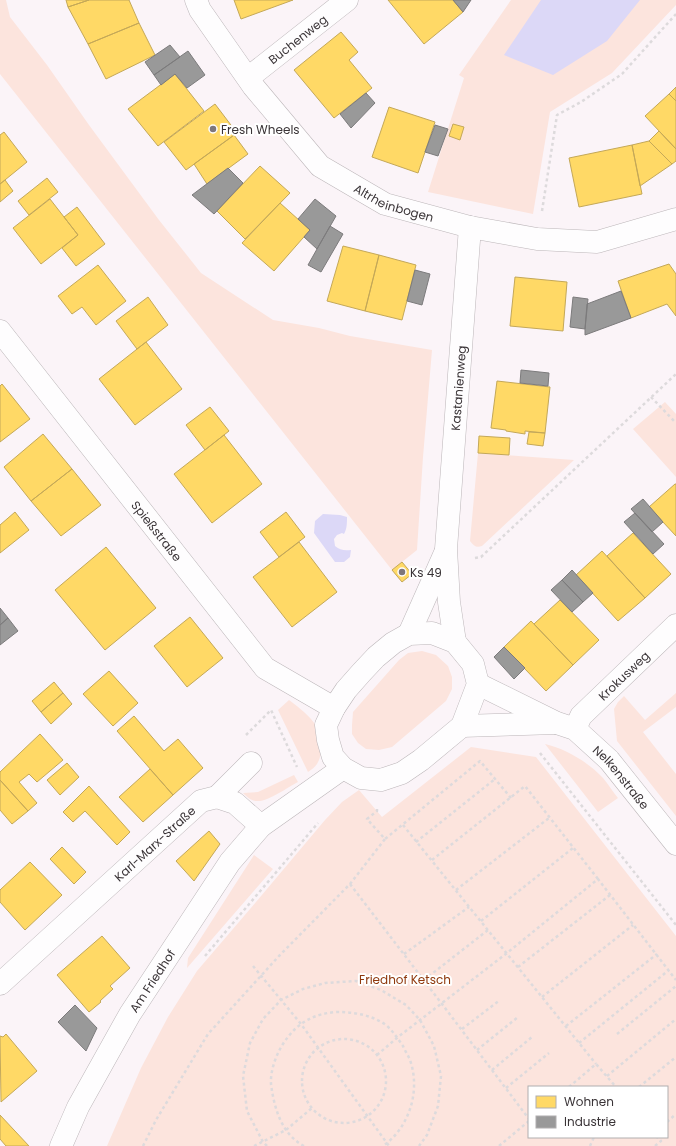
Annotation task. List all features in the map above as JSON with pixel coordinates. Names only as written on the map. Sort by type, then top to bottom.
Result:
[{"type":"street","name":"Altrheinbogen","points":[[196,0],[200,10],[248,78],[320,166],[385,204],[470,227],[537,239],[597,242],[676,219]]},
{"type":"street","name":"Buchenweg","points":[[248,78],[347,0]]},
{"type":"street","name":"Kastanienweg","points":[[455,642],[449,602],[446,549],[470,227]]},
{"type":"street","name":"Spießstraße","points":[[0,331],[266,668],[334,708]]},
{"type":"street","name":"Kastanienweg","points":[[409,634],[446,549]]},
{"type":"street","name":"Krokusweg","points":[[566,726],[581,716],[676,625]]},
{"type":"street","points":[[432,633],[455,642],[473,664],[478,684],[462,726],[421,760],[402,773],[381,780],[361,778],[343,768],[333,757],[328,740],[326,725],[334,708],[346,690],[376,657],[393,643],[409,634],[432,633]]},
{"type":"street","name":"Nelkenstraße","points":[[478,684],[566,726],[609,760],[676,844]]},
{"type":"street","points":[[462,726],[566,726]]},
{"type":"street","points":[[251,763],[217,797],[235,803],[261,826],[343,768]]},
{"type":"street","name":"Karl-Marx-Straße","points":[[4,973],[201,801],[217,797]]},
{"type":"street","name":"Am Friedhof","points":[[61,1146],[78,1107],[130,1014],[230,862],[261,826]]},
{"type":"path","points":[[537,239],[557,115],[581,102],[622,74],[676,14]]},
{"type":"path","points":[[469,560],[481,557],[676,374]]},
{"type":"path","points":[[651,397],[676,423]]},
{"type":"path","points":[[537,749],[676,925]]},
{"type":"path","points":[[143,1146],[156,1120],[208,1034],[261,976],[350,884],[385,839],[480,761],[511,798]]},
{"type":"path","points":[[416,842],[495,779]]},
{"type":"path","points":[[432,860],[525,786],[676,980]]},
{"type":"path","points":[[377,810],[367,819],[385,839]]},
{"type":"path","points":[[456,890],[549,818]]},
{"type":"path","points":[[203,958],[320,820]]},
{"type":"path","points":[[402,825],[615,1086]]},
{"type":"path","points":[[481,921],[573,848]]},
{"type":"path","points":[[377,1055],[598,879]]},
{"type":"path","points":[[350,884],[462,1029],[528,1119]]},
{"type":"path","points":[[518,967],[610,895]]},
{"type":"path","points":[[404,954],[469,907]]},
{"type":"path","points":[[542,997],[633,925]]},
{"type":"path","points":[[424,980],[488,930]]},
{"type":"path","points":[[566,1026],[656,954]]},
{"type":"path","points":[[253,966],[301,1024],[388,1145]]},
{"type":"path","points":[[579,1043],[669,970]]},
{"type":"path","points":[[267,1146],[263,1142],[247,1111],[243,1076],[250,1043],[263,1019],[281,1000],[303,989],[325,983],[356,981],[382,990],[406,1005],[420,1020],[434,1046],[441,1076],[438,1106],[427,1135],[419,1146]]},
{"type":"path","points":[[617,1034],[676,986]]},
{"type":"path","points":[[462,1029],[500,1000]]},
{"type":"path","points":[[304,1146],[286,1130],[277,1114],[271,1078],[282,1044],[294,1028],[312,1017],[328,1012],[348,1012],[369,1016],[386,1025],[398,1037],[410,1060],[413,1080],[413,1100],[406,1120],[388,1145],[383,1146]]},
{"type":"path","points":[[477,1050],[518,1017]]},
{"type":"path","points":[[607,1076],[676,1019]]},
{"type":"path","points":[[492,1070],[532,1037]]},
{"type":"path","points":[[342,1039],[356,1040],[368,1046],[377,1055],[384,1067],[386,1081],[384,1095],[377,1107],[366,1116],[356,1121],[344,1122],[332,1120],[322,1116],[312,1108],[306,1097],[302,1084],[303,1070],[308,1058],[317,1048],[329,1042],[342,1039]]},
{"type":"path","points":[[506,1088],[549,1053]]},
{"type":"path","points":[[640,1086],[676,1056]]},
{"type":"path","points":[[570,1086],[596,1064]]},
{"type":"path","points":[[254,1146],[286,1130],[312,1108]]},
{"type":"path","points":[[668,1121],[676,1114]]},
{"type":"path","points":[[499,1146],[528,1121]]},
{"type":"path","points":[[655,1146],[661,1141],[658,1138]]},
{"type":"green space","points":[[0,0],[6,0],[10,17],[47,65],[159,220],[201,273],[273,320],[319,328],[350,336],[432,350],[417,550],[392,570],[0,74]]},
{"type":"green space","points":[[511,0],[676,0],[676,5],[612,73],[550,112],[533,214],[428,192],[464,78],[459,75]]},
{"type":"green space","points":[[665,402],[676,414],[676,477],[633,429]]},
{"type":"green space","points":[[478,453],[574,460],[482,546],[477,547],[470,541]]},
{"type":"green space","points":[[422,651],[436,655],[448,666],[452,677],[452,689],[446,701],[392,747],[379,750],[366,749],[358,743],[352,734],[353,712],[399,660],[408,653]]},
{"type":"green space","points":[[676,693],[676,707],[643,732],[676,774],[676,816],[617,741],[614,709],[624,696],[645,720]]},
{"type":"green space","points":[[289,700],[307,715],[320,733],[320,758],[316,765],[308,772],[278,710]]},
{"type":"green space","points":[[545,744],[569,753],[591,767],[603,778],[618,798],[598,812]]},
{"type":"green space","name":"Friedhof Ketsch","points":[[471,747],[536,757],[676,936],[676,1146],[107,1146],[141,1068],[168,1017],[197,971],[325,820],[342,802],[359,790],[382,817]]},
{"type":"green space","points":[[294,775],[298,782],[278,794],[262,801],[253,800],[243,793],[258,792]]},
{"type":"green space","points":[[254,855],[273,869],[187,968],[188,958]]},
{"type":"shaded area","points":[[541,0],[640,0],[607,41],[553,75],[504,55]]},
{"type":"shaded area","points":[[323,514],[347,517],[344,534],[342,533],[337,535],[334,539],[335,546],[342,550],[351,550],[350,557],[344,562],[335,562],[314,533],[315,521]]},
{"type":"building: Wohnen","points":[[66,0],[89,0],[68,7]]},
{"type":"building: Wohnen","points":[[89,0],[129,0],[139,23],[88,44],[68,7]]},
{"type":"building: Wohnen","points":[[234,0],[293,0],[241,19]]},
{"type":"building: Wohnen","points":[[388,0],[453,0],[463,12],[424,44]]},
{"type":"building: Wohnen","points":[[139,23],[155,55],[106,79],[88,44]]},
{"type":"building: Wohnen","points":[[341,32],[358,52],[349,60],[372,88],[334,118],[294,70]]},
{"type":"building: Wohnen","points":[[175,74],[204,111],[158,146],[128,109]]},
{"type":"building: Wohnen","points":[[676,87],[676,101],[669,94]]},
{"type":"building: Wohnen","points":[[669,94],[676,101],[676,149],[645,116]]},
{"type":"building: Wohnen","points":[[215,104],[237,133],[186,170],[164,142]]},
{"type":"building: Wohnen","points":[[389,107],[435,122],[418,173],[372,157]]},
{"type":"building: Wohnen","points":[[453,124],[464,127],[460,140],[449,136]]},
{"type":"building: Wohnen","points":[[659,131],[676,149],[676,161],[672,164],[649,141]]},
{"type":"building: Wohnen","points":[[4,132],[27,162],[0,184],[0,135]]},
{"type":"building: Wohnen","points":[[234,135],[248,154],[207,184],[194,164]]},
{"type":"building: Wohnen","points":[[649,141],[672,164],[640,186],[632,145]]},
{"type":"building: Wohnen","points":[[632,145],[642,194],[579,207],[569,158]]},
{"type":"building: Wohnen","points":[[260,166],[290,193],[245,239],[217,211]]},
{"type":"building: Wohnen","points":[[47,178],[58,192],[29,215],[18,201]]},
{"type":"building: Wohnen","points":[[5,180],[13,191],[0,202],[0,184]]},
{"type":"building: Wohnen","points":[[50,199],[78,235],[41,264],[13,228]]},
{"type":"building: Wohnen","points":[[280,203],[310,230],[274,271],[242,243]]},
{"type":"building: Wohnen","points":[[77,207],[105,244],[76,266],[62,248],[78,235],[64,217]]},
{"type":"building: Wohnen","points":[[343,246],[379,255],[365,311],[327,301]]},
{"type":"building: Wohnen","points":[[379,255],[416,265],[402,320],[365,311]]},
{"type":"building: Wohnen","points":[[669,264],[676,274],[676,316],[667,304],[631,318],[618,281]]},
{"type":"building: Wohnen","points":[[98,265],[126,301],[96,325],[82,307],[72,314],[58,296]]},
{"type":"building: Wohnen","points":[[515,277],[567,282],[563,331],[510,326]]},
{"type":"building: Wohnen","points":[[148,297],[168,325],[137,349],[116,321]]},
{"type":"building: Wohnen","points":[[146,342],[182,389],[135,425],[99,379]]},
{"type":"building: Wohnen","points":[[497,381],[550,387],[545,433],[525,431],[525,434],[491,428]]},
{"type":"building: Wohnen","points":[[2,384],[30,419],[0,442],[0,386]]},
{"type":"building: Wohnen","points":[[210,407],[229,431],[205,450],[186,425]]},
{"type":"building: Wohnen","points":[[529,432],[545,433],[543,446],[527,444]]},
{"type":"building: Wohnen","points":[[43,434],[72,469],[31,501],[4,467]]},
{"type":"building: Wohnen","points":[[224,435],[262,484],[212,523],[174,474]]},
{"type":"building: Wohnen","points":[[479,436],[510,438],[509,455],[478,453]]},
{"type":"building: Wohnen","points":[[72,469],[101,505],[61,536],[31,501]]},
{"type":"building: Wohnen","points":[[676,484],[676,536],[649,507]]},
{"type":"building: Wohnen","points":[[15,512],[29,530],[0,553],[0,525]]},
{"type":"building: Wohnen","points":[[286,512],[305,537],[279,557],[260,532]]},
{"type":"building: Wohnen","points":[[633,533],[671,574],[645,598],[607,556]]},
{"type":"building: Wohnen","points":[[299,542],[337,592],[292,627],[253,577]]},
{"type":"building: Wohnen","points":[[106,547],[156,608],[105,650],[55,590]]},
{"type":"building: Wohnen","points":[[602,551],[645,598],[618,621],[576,575]]},
{"type":"building: Wohnen","name":"Ks 49","points":[[402,562],[412,574],[402,582],[392,570]]},
{"type":"building: Wohnen","points":[[560,600],[599,640],[573,665],[534,624]]},
{"type":"building: Wohnen","points":[[190,617],[223,658],[187,687],[154,646]]},
{"type":"building: Wohnen","points":[[531,621],[573,665],[546,691],[504,647]]},
{"type":"building: Wohnen","points":[[109,671],[138,703],[113,726],[83,694]]},
{"type":"building: Wohnen","points":[[54,682],[63,693],[41,712],[32,701]]},
{"type":"building: Wohnen","points":[[63,693],[72,704],[51,724],[41,712]]},
{"type":"building: Wohnen","points":[[134,716],[164,751],[178,739],[203,768],[173,795],[117,731]]},
{"type":"building: Wohnen","points":[[40,734],[63,760],[37,782],[29,774],[19,782],[37,803],[28,811],[0,780],[0,772]]},
{"type":"building: Wohnen","points":[[67,763],[79,777],[60,795],[47,780]]},
{"type":"building: Wohnen","points":[[150,769],[173,795],[143,822],[119,797]]},
{"type":"building: Wohnen","points":[[0,780],[28,811],[12,824],[0,810]]},
{"type":"building: Wohnen","points":[[89,786],[130,832],[117,845],[85,811],[73,822],[63,812]]},
{"type":"building: Wohnen","points":[[209,831],[220,844],[194,881],[176,861]]},
{"type":"building: Wohnen","points":[[62,847],[86,872],[74,884],[50,859]]},
{"type":"building: Wohnen","points":[[30,862],[62,895],[25,930],[0,902],[0,890]]},
{"type":"building: Wohnen","points":[[102,936],[130,968],[110,986],[113,989],[89,1012],[57,975]]},
{"type":"building: Wohnen","points":[[6,1034],[37,1071],[1,1102],[0,1036],[3,1037]]},
{"type":"building: Wohnen","points":[[0,1115],[29,1146],[6,1146],[0,1139]]},
{"type":"building: Industrie","points":[[453,0],[471,0],[463,12]]},
{"type":"building: Industrie","points":[[170,45],[180,57],[154,75],[145,62]]},
{"type":"building: Industrie","points":[[188,51],[205,75],[187,88],[175,74],[161,85],[154,75]]},
{"type":"building: Industrie","points":[[366,93],[375,103],[351,128],[340,114]]},
{"type":"building: Industrie","points":[[435,125],[448,129],[438,156],[425,152]]},
{"type":"building: Industrie","points":[[228,168],[243,183],[214,214],[192,195]]},
{"type":"building: Industrie","points":[[315,199],[336,216],[317,249],[304,237],[310,230],[298,219]]},
{"type":"building: Industrie","points":[[330,226],[343,234],[321,272],[308,265]]},
{"type":"building: Industrie","points":[[415,270],[430,274],[422,305],[407,301]]},
{"type":"building: Industrie","points":[[621,291],[631,318],[585,335],[587,304]]},
{"type":"building: Industrie","points":[[573,297],[588,299],[585,329],[570,327]]},
{"type":"building: Industrie","points":[[521,370],[549,373],[548,386],[520,383]]},
{"type":"building: Industrie","points":[[643,499],[663,522],[652,532],[631,509]]},
{"type":"building: Industrie","points":[[635,513],[664,544],[653,554],[624,522]]},
{"type":"building: Industrie","points":[[572,570],[593,593],[583,602],[562,580]]},
{"type":"building: Industrie","points":[[562,580],[583,602],[572,612],[551,590]]},
{"type":"building: Industrie","points":[[0,608],[8,618],[0,625]]},
{"type":"building: Industrie","points":[[8,618],[18,631],[0,645],[0,625]]},
{"type":"building: Industrie","points":[[504,647],[525,668],[514,679],[494,657]]},
{"type":"building: Industrie","points":[[75,1005],[97,1028],[86,1051],[58,1022]]},
{"type":"place","name":"Fresh Wheels","points":[[213,129]]},
{"type":"place","name":"Ks 49","points":[[402,572]]}]
